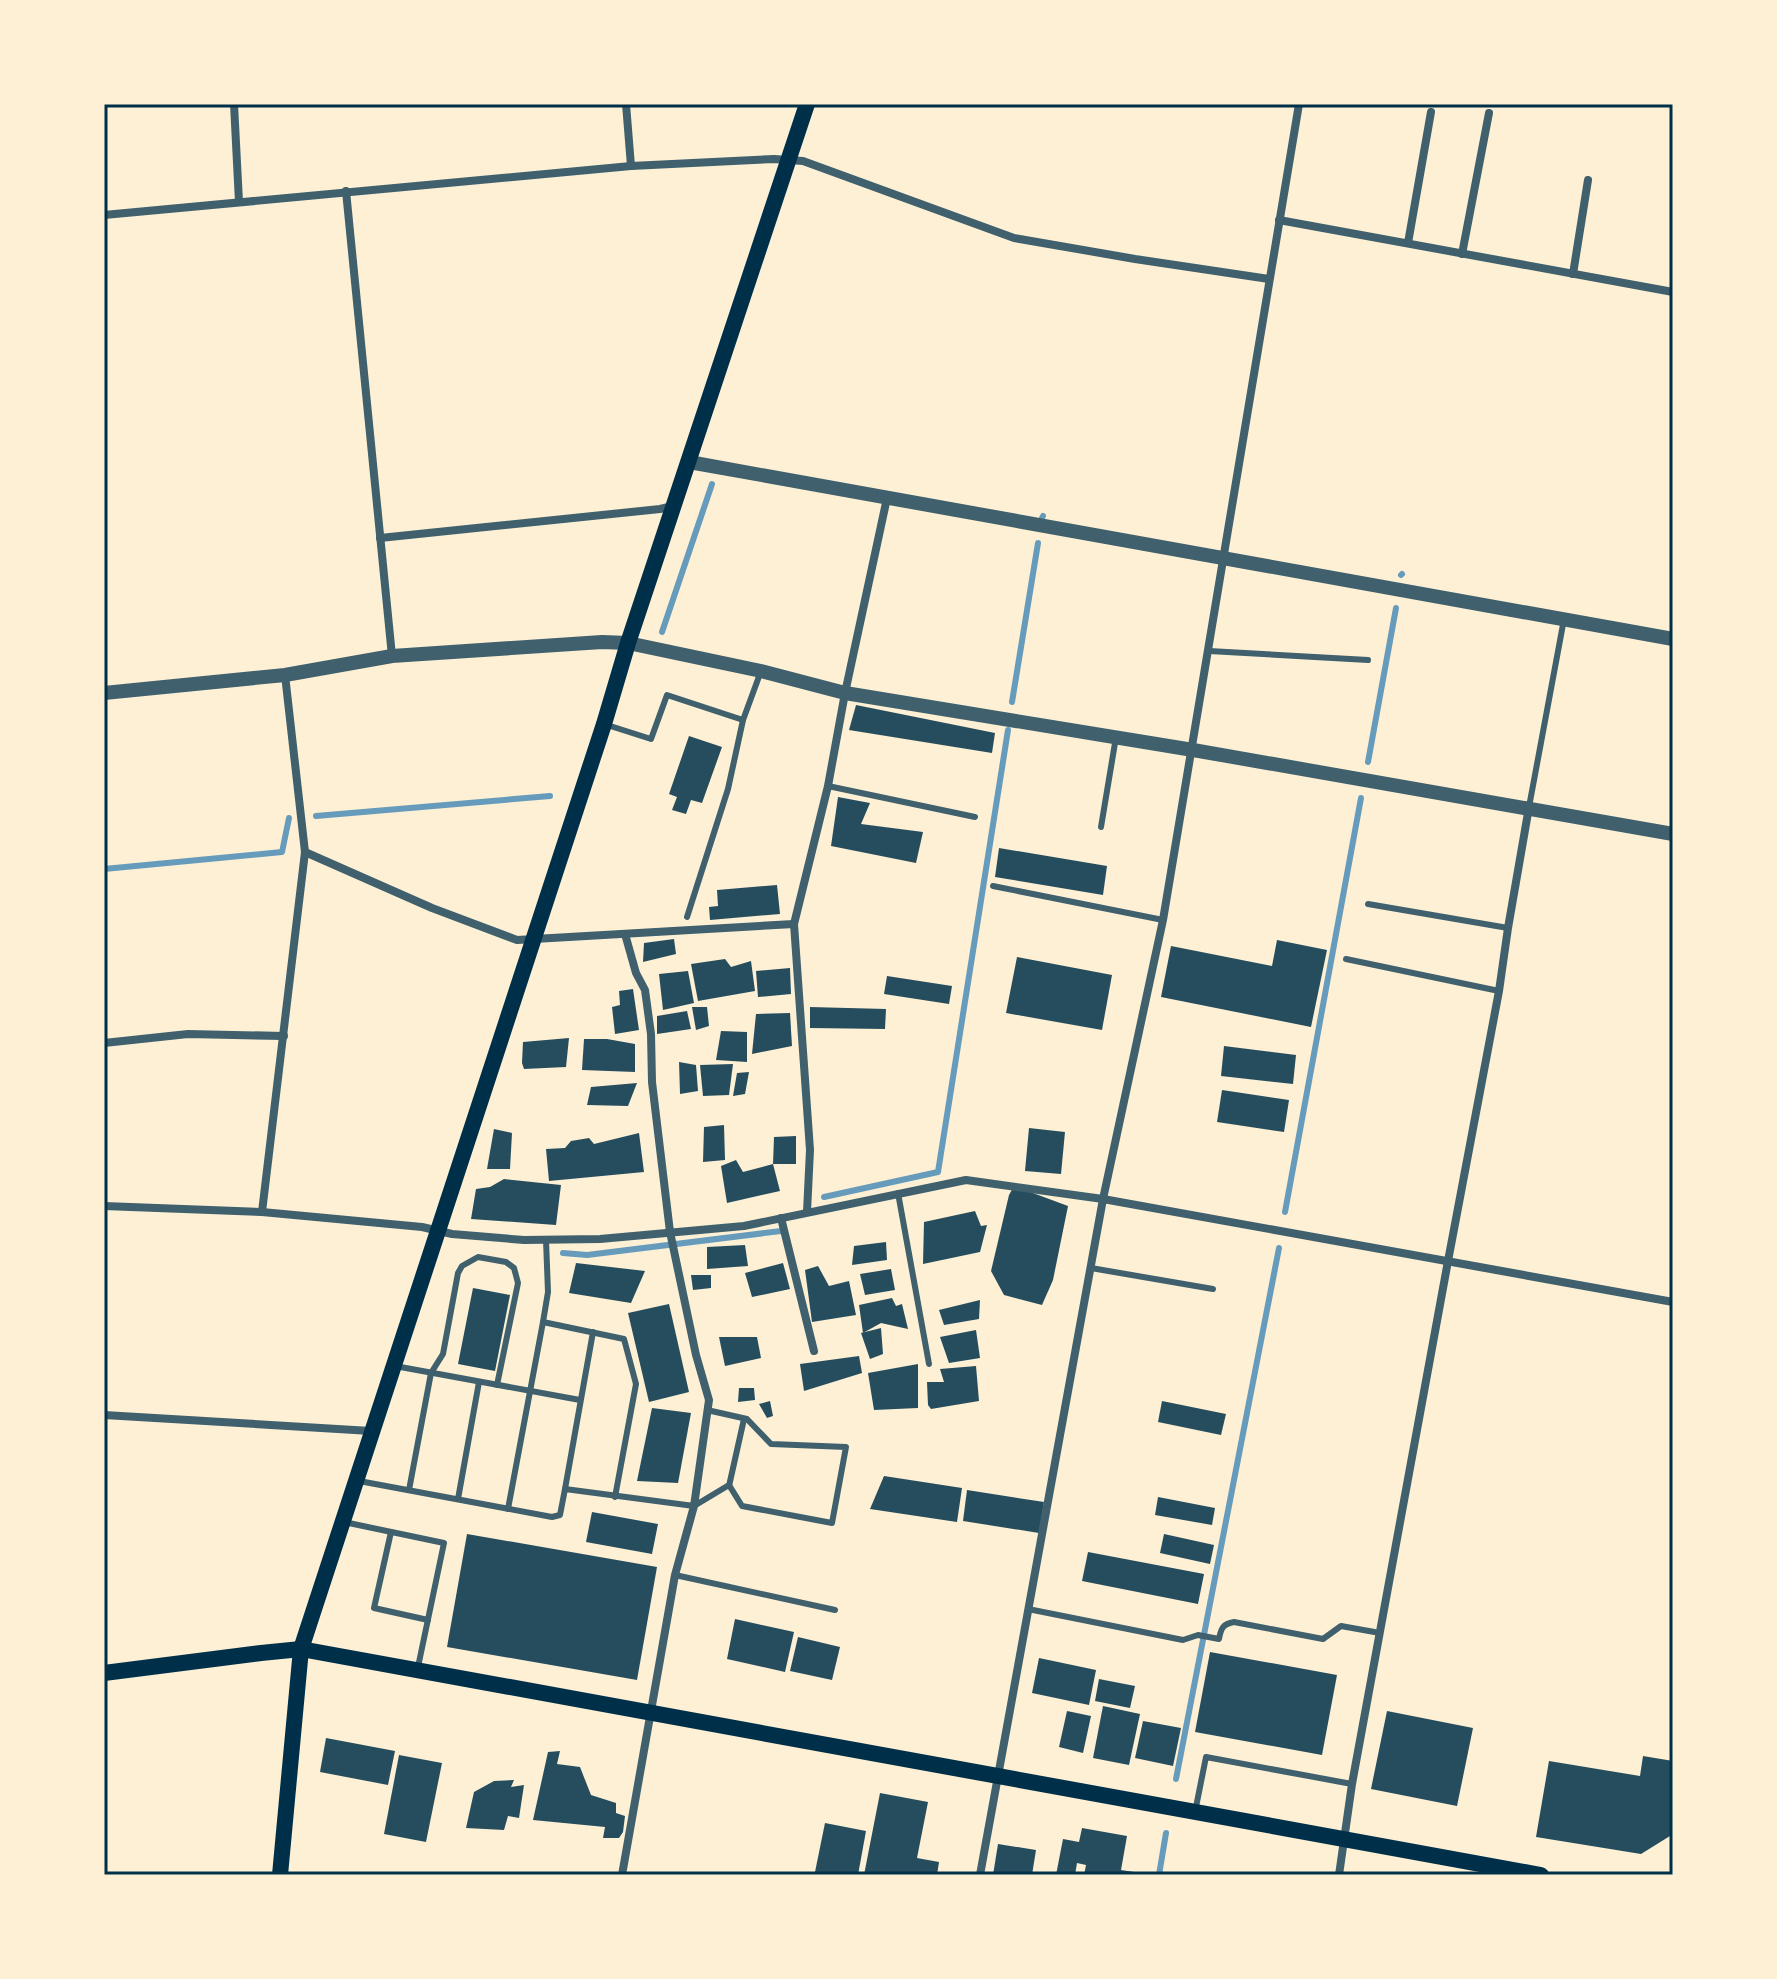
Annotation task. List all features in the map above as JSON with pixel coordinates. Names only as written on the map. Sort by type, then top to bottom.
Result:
[{"type":"main road","points":[[280,1875],[301,1649],[807,104]]},
{"type":"main road","points":[[104,1673],[301,1649],[1541,1875]]},
{"type":"street","points":[[234,104],[239,202]]},
{"type":"street","points":[[626,104],[631,166]]},
{"type":"street","points":[[980,1875],[1103,1199],[1163,920],[1299,104]]},
{"type":"street","points":[[1408,243],[1431,112]]},
{"type":"street","points":[[1462,254],[1489,113]]},
{"type":"street","points":[[104,215],[631,166],[774,159],[807,161],[1014,238],[1269,279]]},
{"type":"street","points":[[1573,274],[1588,180]]},
{"type":"street","points":[[346,191],[392,656]]},
{"type":"street","points":[[1279,220],[1673,292]]},
{"type":"street","points":[[689,462],[1673,639]]},
{"type":"street","points":[[807,1212],[810,1150],[794,924],[828,786],[887,498]]},
{"type":"street","points":[[380,538],[674,506]]},
{"type":"street","points":[[104,693],[285,675],[392,656],[602,642],[628,643],[761,671],[845,693],[1529,807],[1673,834]]},
{"type":"street","points":[[262,1212],[305,852],[285,675]]},
{"type":"street","points":[[1339,1875],[1352,1784],[1499,991],[1529,807]]},
{"type":"street","points":[[305,852],[432,908],[517,940],[794,924]]},
{"type":"street","points":[[622,1875],[675,1575],[694,1506],[709,1400],[670,1236],[645,990],[636,973],[625,934]]},
{"type":"street","points":[[104,1043],[188,1034],[284,1036]]},
{"type":"street","points":[[104,1206],[262,1212],[422,1227],[466,1236],[600,1239],[670,1236],[744,1226],[966,1180],[1103,1199],[1673,1302]]},
{"type":"street","points":[[781,1218],[814,1351]]},
{"type":"street","points":[[104,1415],[372,1431]]},
{"type":"lane","points":[[1529,807],[1564,619]]},
{"type":"lane","points":[[1209,651],[1368,660]]},
{"type":"lane","points":[[687,917],[728,789],[743,720],[761,671]]},
{"type":"lane","points":[[604,724],[651,739],[667,695],[743,720]]},
{"type":"lane","points":[[1101,827],[1116,737]]},
{"type":"lane","points":[[828,786],[975,817]]},
{"type":"lane","points":[[993,886],[1163,920]]},
{"type":"lane","points":[[1368,904],[1508,928]]},
{"type":"lane","points":[[1346,959],[1499,991]]},
{"type":"lane","points":[[898,1193],[929,1364]]},
{"type":"lane","points":[[508,1509],[548,1292],[546,1240]]},
{"type":"lane","points":[[409,1490],[431,1373],[443,1354],[458,1273],[462,1266],[478,1257],[506,1262],[514,1268],[518,1283],[497,1385]]},
{"type":"lane","points":[[1091,1268],[1213,1289]]},
{"type":"lane","points":[[543,1322],[624,1339],[636,1384],[615,1497]]},
{"type":"lane","points":[[356,1480],[552,1517],[560,1515],[593,1332]]},
{"type":"lane","points":[[394,1366],[580,1400]]},
{"type":"lane","points":[[458,1499],[479,1382]]},
{"type":"lane","points":[[707,1410],[747,1419],[771,1444],[846,1447],[832,1523],[742,1506],[729,1486],[744,1419]]},
{"type":"lane","points":[[565,1489],[694,1506],[729,1486]]},
{"type":"lane","points":[[342,1522],[444,1543],[417,1671]]},
{"type":"lane","points":[[391,1532],[374,1608],[428,1620]]},
{"type":"lane","points":[[675,1575],[835,1610]]},
{"type":"lane","points":[[1028,1609],[1183,1640],[1198,1635],[1219,1639],[1221,1628],[1234,1622],[1323,1639],[1341,1626],[1380,1633]]},
{"type":"lane","points":[[1195,1812],[1206,1757],[1352,1784]]},
{"type":"building","points":[[856,705],[995,733],[992,753],[849,730]]},
{"type":"building","points":[[689,736],[722,747],[702,803],[691,800],[686,814],[672,810],[677,797],[669,794]]},
{"type":"building","points":[[838,797],[870,803],[861,824],[923,832],[916,863],[831,846]]},
{"type":"building","points":[[999,848],[1107,866],[1103,895],[995,877]]},
{"type":"building","points":[[777,885],[780,914],[710,920],[709,907],[718,906],[717,890]]},
{"type":"building","points":[[674,939],[676,954],[643,962],[644,943]]},
{"type":"building","points":[[1277,940],[1327,950],[1311,1027],[1161,997],[1171,946],[1272,966]]},
{"type":"building","points":[[1017,957],[1112,975],[1102,1030],[1006,1013]]},
{"type":"building","points":[[725,959],[731,967],[751,961],[755,991],[698,1001],[691,964]]},
{"type":"building","points":[[790,968],[791,994],[758,997],[756,971]]},
{"type":"building","points":[[688,971],[694,1003],[663,1010],[659,974]]},
{"type":"building","points":[[887,976],[952,986],[949,1004],[884,994]]},
{"type":"building","points":[[633,989],[639,1030],[615,1034],[612,1007],[620,1005],[619,991]]},
{"type":"building","points":[[692,1007],[707,1007],[709,1026],[696,1030]]},
{"type":"building","points":[[810,1007],[886,1009],[885,1029],[810,1028]]},
{"type":"building","points":[[687,1011],[691,1029],[657,1034],[657,1016]]},
{"type":"building","points":[[790,1013],[792,1046],[752,1054],[756,1014]]},
{"type":"building","points":[[721,1031],[747,1032],[747,1062],[716,1060]]},
{"type":"building","points":[[569,1038],[566,1067],[524,1069],[523,1042]]},
{"type":"building","points":[[584,1039],[635,1044],[635,1072],[582,1070]]},
{"type":"building","points":[[1224,1046],[1296,1055],[1293,1084],[1221,1076]]},
{"type":"building","points":[[679,1062],[696,1065],[698,1091],[680,1094]]},
{"type":"building","points":[[733,1064],[729,1095],[703,1096],[700,1065]]},
{"type":"building","points":[[749,1072],[745,1094],[733,1096],[737,1073]]},
{"type":"building","points":[[637,1083],[628,1106],[587,1105],[591,1087]]},
{"type":"building","points":[[1222,1090],[1289,1100],[1284,1132],[1217,1122]]},
{"type":"building","points":[[724,1125],[725,1160],[703,1162],[704,1127]]},
{"type":"building","points":[[1029,1128],[1065,1132],[1061,1174],[1025,1171]]},
{"type":"building","points":[[494,1129],[512,1133],[510,1169],[487,1169]]},
{"type":"building","points":[[639,1133],[644,1172],[549,1181],[546,1149],[565,1148],[571,1141],[589,1138],[594,1144]]},
{"type":"building","points":[[796,1136],[796,1164],[773,1164],[774,1137]]},
{"type":"building","points":[[736,1160],[743,1172],[773,1164],[780,1191],[727,1203],[721,1166]]},
{"type":"building","points":[[504,1179],[561,1185],[556,1225],[471,1219],[476,1189],[490,1187]]},
{"type":"building","points":[[1014,1186],[1068,1206],[1053,1280],[1042,1305],[1004,1295],[991,1271],[1009,1195]]},
{"type":"building","points":[[975,1211],[981,1226],[987,1225],[980,1252],[923,1264],[924,1222]]},
{"type":"building","points":[[886,1242],[887,1260],[852,1265],[854,1246]]},
{"type":"building","points":[[745,1245],[748,1266],[707,1269],[707,1247]]},
{"type":"building","points":[[576,1263],[645,1271],[631,1303],[569,1293]]},
{"type":"building","points":[[783,1263],[790,1289],[752,1297],[745,1273]]},
{"type":"building","points":[[818,1266],[829,1286],[849,1281],[856,1315],[812,1322],[805,1270]]},
{"type":"building","points":[[891,1269],[895,1290],[865,1295],[860,1274]]},
{"type":"building","points":[[691,1275],[711,1275],[711,1288],[693,1290]]},
{"type":"building","points":[[473,1288],[510,1295],[495,1371],[458,1364]]},
{"type":"building","points":[[892,1298],[896,1306],[902,1304],[908,1329],[881,1323],[863,1333],[859,1305]]},
{"type":"building","points":[[980,1300],[979,1319],[944,1325],[939,1310]]},
{"type":"building","points":[[669,1304],[689,1392],[649,1402],[628,1313]]},
{"type":"building","points":[[881,1328],[883,1354],[870,1359],[861,1333]]},
{"type":"building","points":[[976,1330],[980,1358],[949,1363],[940,1337]]},
{"type":"building","points":[[719,1337],[757,1337],[761,1358],[725,1366]]},
{"type":"building","points":[[859,1356],[862,1373],[804,1391],[800,1364]]},
{"type":"building","points":[[918,1364],[918,1408],[874,1410],[868,1373]]},
{"type":"building","points":[[976,1366],[979,1401],[931,1409],[927,1382],[944,1382],[940,1369]]},
{"type":"building","points":[[739,1388],[754,1388],[755,1400],[738,1402]]},
{"type":"building","points":[[770,1401],[773,1416],[767,1418],[759,1404]]},
{"type":"building","points":[[1162,1401],[1226,1414],[1221,1435],[1158,1422]]},
{"type":"building","points":[[652,1408],[691,1413],[678,1483],[637,1481]]},
{"type":"building","points":[[884,1476],[962,1488],[957,1522],[870,1509]]},
{"type":"building","points":[[967,1490],[1044,1502],[1039,1533],[963,1521]]},
{"type":"building","points":[[1158,1497],[1215,1508],[1212,1525],[1155,1515]]},
{"type":"building","points":[[592,1512],[658,1524],[652,1554],[586,1542]]},
{"type":"building","points":[[467,1534],[657,1567],[637,1680],[447,1647]]},
{"type":"building","points":[[1164,1534],[1214,1545],[1210,1564],[1160,1553]]},
{"type":"building","points":[[1088,1552],[1204,1574],[1198,1604],[1082,1581]]},
{"type":"building","points":[[735,1619],[794,1632],[785,1672],[727,1659]]},
{"type":"building","points":[[798,1637],[840,1647],[832,1680],[790,1671]]},
{"type":"building","points":[[1210,1652],[1337,1675],[1322,1755],[1195,1732]]},
{"type":"building","points":[[1039,1658],[1096,1670],[1089,1705],[1032,1693]]},
{"type":"building","points":[[1099,1679],[1135,1686],[1130,1708],[1095,1701]]},
{"type":"building","points":[[1103,1706],[1140,1714],[1129,1765],[1093,1758]]},
{"type":"building","points":[[1067,1711],[1091,1716],[1083,1753],[1059,1747]]},
{"type":"building","points":[[1387,1711],[1473,1728],[1457,1806],[1371,1789]]},
{"type":"building","points":[[1143,1721],[1181,1728],[1173,1766],[1135,1758]]},
{"type":"building","points":[[326,1738],[395,1751],[388,1785],[320,1772]]},
{"type":"building","points":[[560,1751],[557,1764],[580,1767],[591,1795],[616,1803],[616,1813],[625,1816],[619,1838],[603,1838],[605,1827],[533,1820],[548,1752]]},
{"type":"building","points":[[399,1755],[442,1763],[426,1842],[384,1834]]},
{"type":"building","points":[[1643,1756],[1673,1761],[1670,1836],[1641,1854],[1536,1837],[1549,1761],[1640,1776]]},
{"type":"building","points":[[514,1780],[511,1787],[524,1785],[519,1818],[508,1816],[504,1830],[466,1828],[474,1792],[494,1781]]},
{"type":"building","points":[[880,1793],[928,1802],[917,1858],[939,1862],[937,1875],[864,1875]]},
{"type":"building","points":[[825,1823],[866,1831],[858,1875],[815,1872]]},
{"type":"building","points":[[1082,1828],[1127,1836],[1121,1870],[1140,1875],[1084,1875],[1086,1865],[1077,1863],[1075,1875],[1056,1875],[1063,1839],[1079,1842]]},
{"type":"building","points":[[998,1844],[1036,1850],[1032,1875],[993,1875]]},
{"type":"waterway","points":[[662,632],[712,484]]},
{"type":"waterway","points":[[1012,702],[1038,543]]},
{"type":"waterway","points":[[1368,762],[1396,608]]},
{"type":"waterway","points":[[824,1197],[938,1172],[1008,730]]},
{"type":"waterway","points":[[316,816],[550,796]]},
{"type":"waterway","points":[[1285,1212],[1361,798]]},
{"type":"waterway","points":[[104,869],[282,852],[289,818]]},
{"type":"waterway","points":[[563,1253],[587,1255],[781,1231]]},
{"type":"waterway","points":[[1176,1779],[1279,1248]]},
{"type":"waterway","points":[[1159,1875],[1166,1833]]}]
